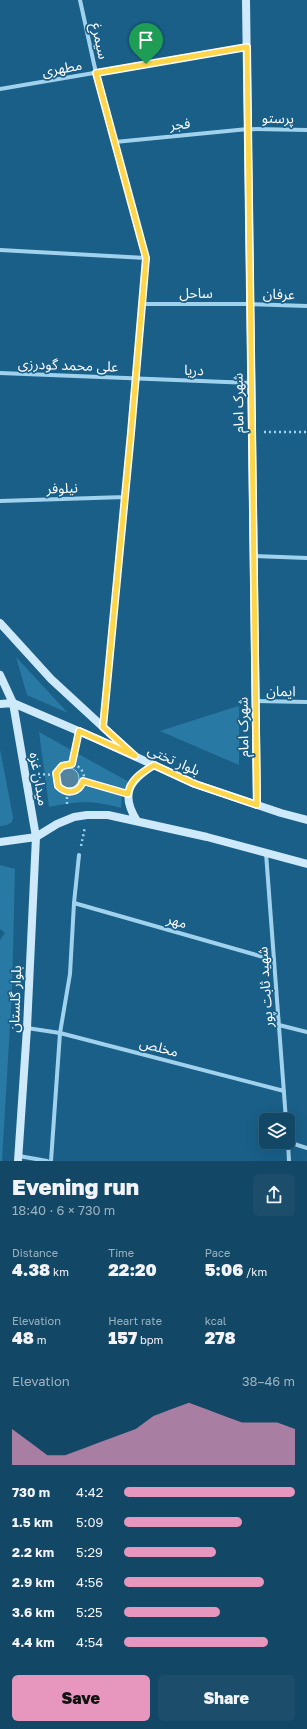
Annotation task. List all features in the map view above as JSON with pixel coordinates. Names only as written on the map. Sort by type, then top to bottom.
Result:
[{"type":"main road","name":"شهرک امام","points":[[246,0],[257,805]]},
{"type":"main road","points":[[0,623],[51,679],[135,756]]},
{"type":"main road","points":[[0,675],[13,703],[0,704]]},
{"type":"main road","name":"بلوار تختی","points":[[13,703],[79,731],[195,784],[307,820]]},
{"type":"main road","name":"میدان غزه","points":[[13,703],[36,837]]},
{"type":"main road","points":[[137,821],[130,808],[128,794],[130,786],[141,773],[154,765]]},
{"type":"main road","points":[[0,842],[36,837],[67,820],[87,815],[108,815],[207,837],[307,864]]},
{"type":"main road","name":"بلوار گلستان","points":[[18,1158],[27,1028],[36,837]]},
{"type":"street","name":"سیمرغ","points":[[80,0],[96,73],[146,258],[103,727]]},
{"type":"street","name":"مطهری","points":[[0,89],[247,47]]},
{"type":"street","name":"پرستو","points":[[248,128],[307,130]]},
{"type":"street","name":"فجر","points":[[114,142],[248,128]]},
{"type":"street","points":[[0,250],[146,258]]},
{"type":"street","name":"ساحل","points":[[142,304],[250,304]]},
{"type":"street","name":"عرفان","points":[[250,304],[307,306]]},
{"type":"street","name":"علی محمد گودرزی","points":[[0,373],[136,379]]},
{"type":"street","name":"دریا","points":[[136,379],[251,383]]},
{"type":"street","name":"نیلوفر","points":[[0,501],[125,497]]},
{"type":"street","points":[[254,556],[307,558]]},
{"type":"street","name":"ایمان","points":[[256,701],[307,702]]},
{"type":"street","name":"شهید ثابت پور","points":[[266,853],[286,1113]]},
{"type":"street","points":[[51,1161],[60,1033],[70,974],[74,903],[79,855]]},
{"type":"street","name":"مهر","points":[[74,903],[274,960]]},
{"type":"street","points":[[279,1025],[307,1032]]},
{"type":"street","name":"مخلص","points":[[27,1028],[60,1033],[284,1091]]},
{"type":"street","points":[[295,1144],[307,1148]]},
{"type":"street","points":[[288,1149],[289,1161]]},
{"type":"street","points":[[18,1158],[47,1161]]},
{"type":"path","points":[[252,431],[307,432]]},
{"type":"path","points":[[72,764],[79,731]]},
{"type":"path","points":[[72,764],[76,765],[82,772],[83,781],[74,792],[65,792],[58,786],[56,775],[62,766],[72,764]]},
{"type":"path","points":[[25,773],[56,775]]},
{"type":"path","points":[[83,781],[128,794]]},
{"type":"path","points":[[79,855],[87,815]]},
{"type":"shaded area","points":[[16,657],[68,713],[27,695]]},
{"type":"shaded area","points":[[239,706],[239,765],[160,731],[235,707]]},
{"type":"shaded area","points":[[39,732],[129,782],[122,793],[121,808],[85,802],[49,807]]},
{"type":"shaded area","points":[[0,749],[13,817],[12,822],[7,825],[0,826]]},
{"type":"shaded area","points":[[69,768],[76,771],[79,778],[76,785],[69,788],[62,785],[59,778],[62,771]]},
{"type":"shaded area","points":[[0,865],[15,869],[12,991],[2,1161],[0,1161],[0,940],[5,933],[0,929]]},
{"type":"route","points":[[247,47],[257,805],[195,784],[154,765],[141,773],[134,780],[130,786],[128,794],[83,781],[82,786],[74,792],[65,792],[56,782],[56,773],[59,769],[66,764],[72,764],[79,731],[135,756],[103,727],[146,258],[96,73],[146,64],[247,47]]}]
